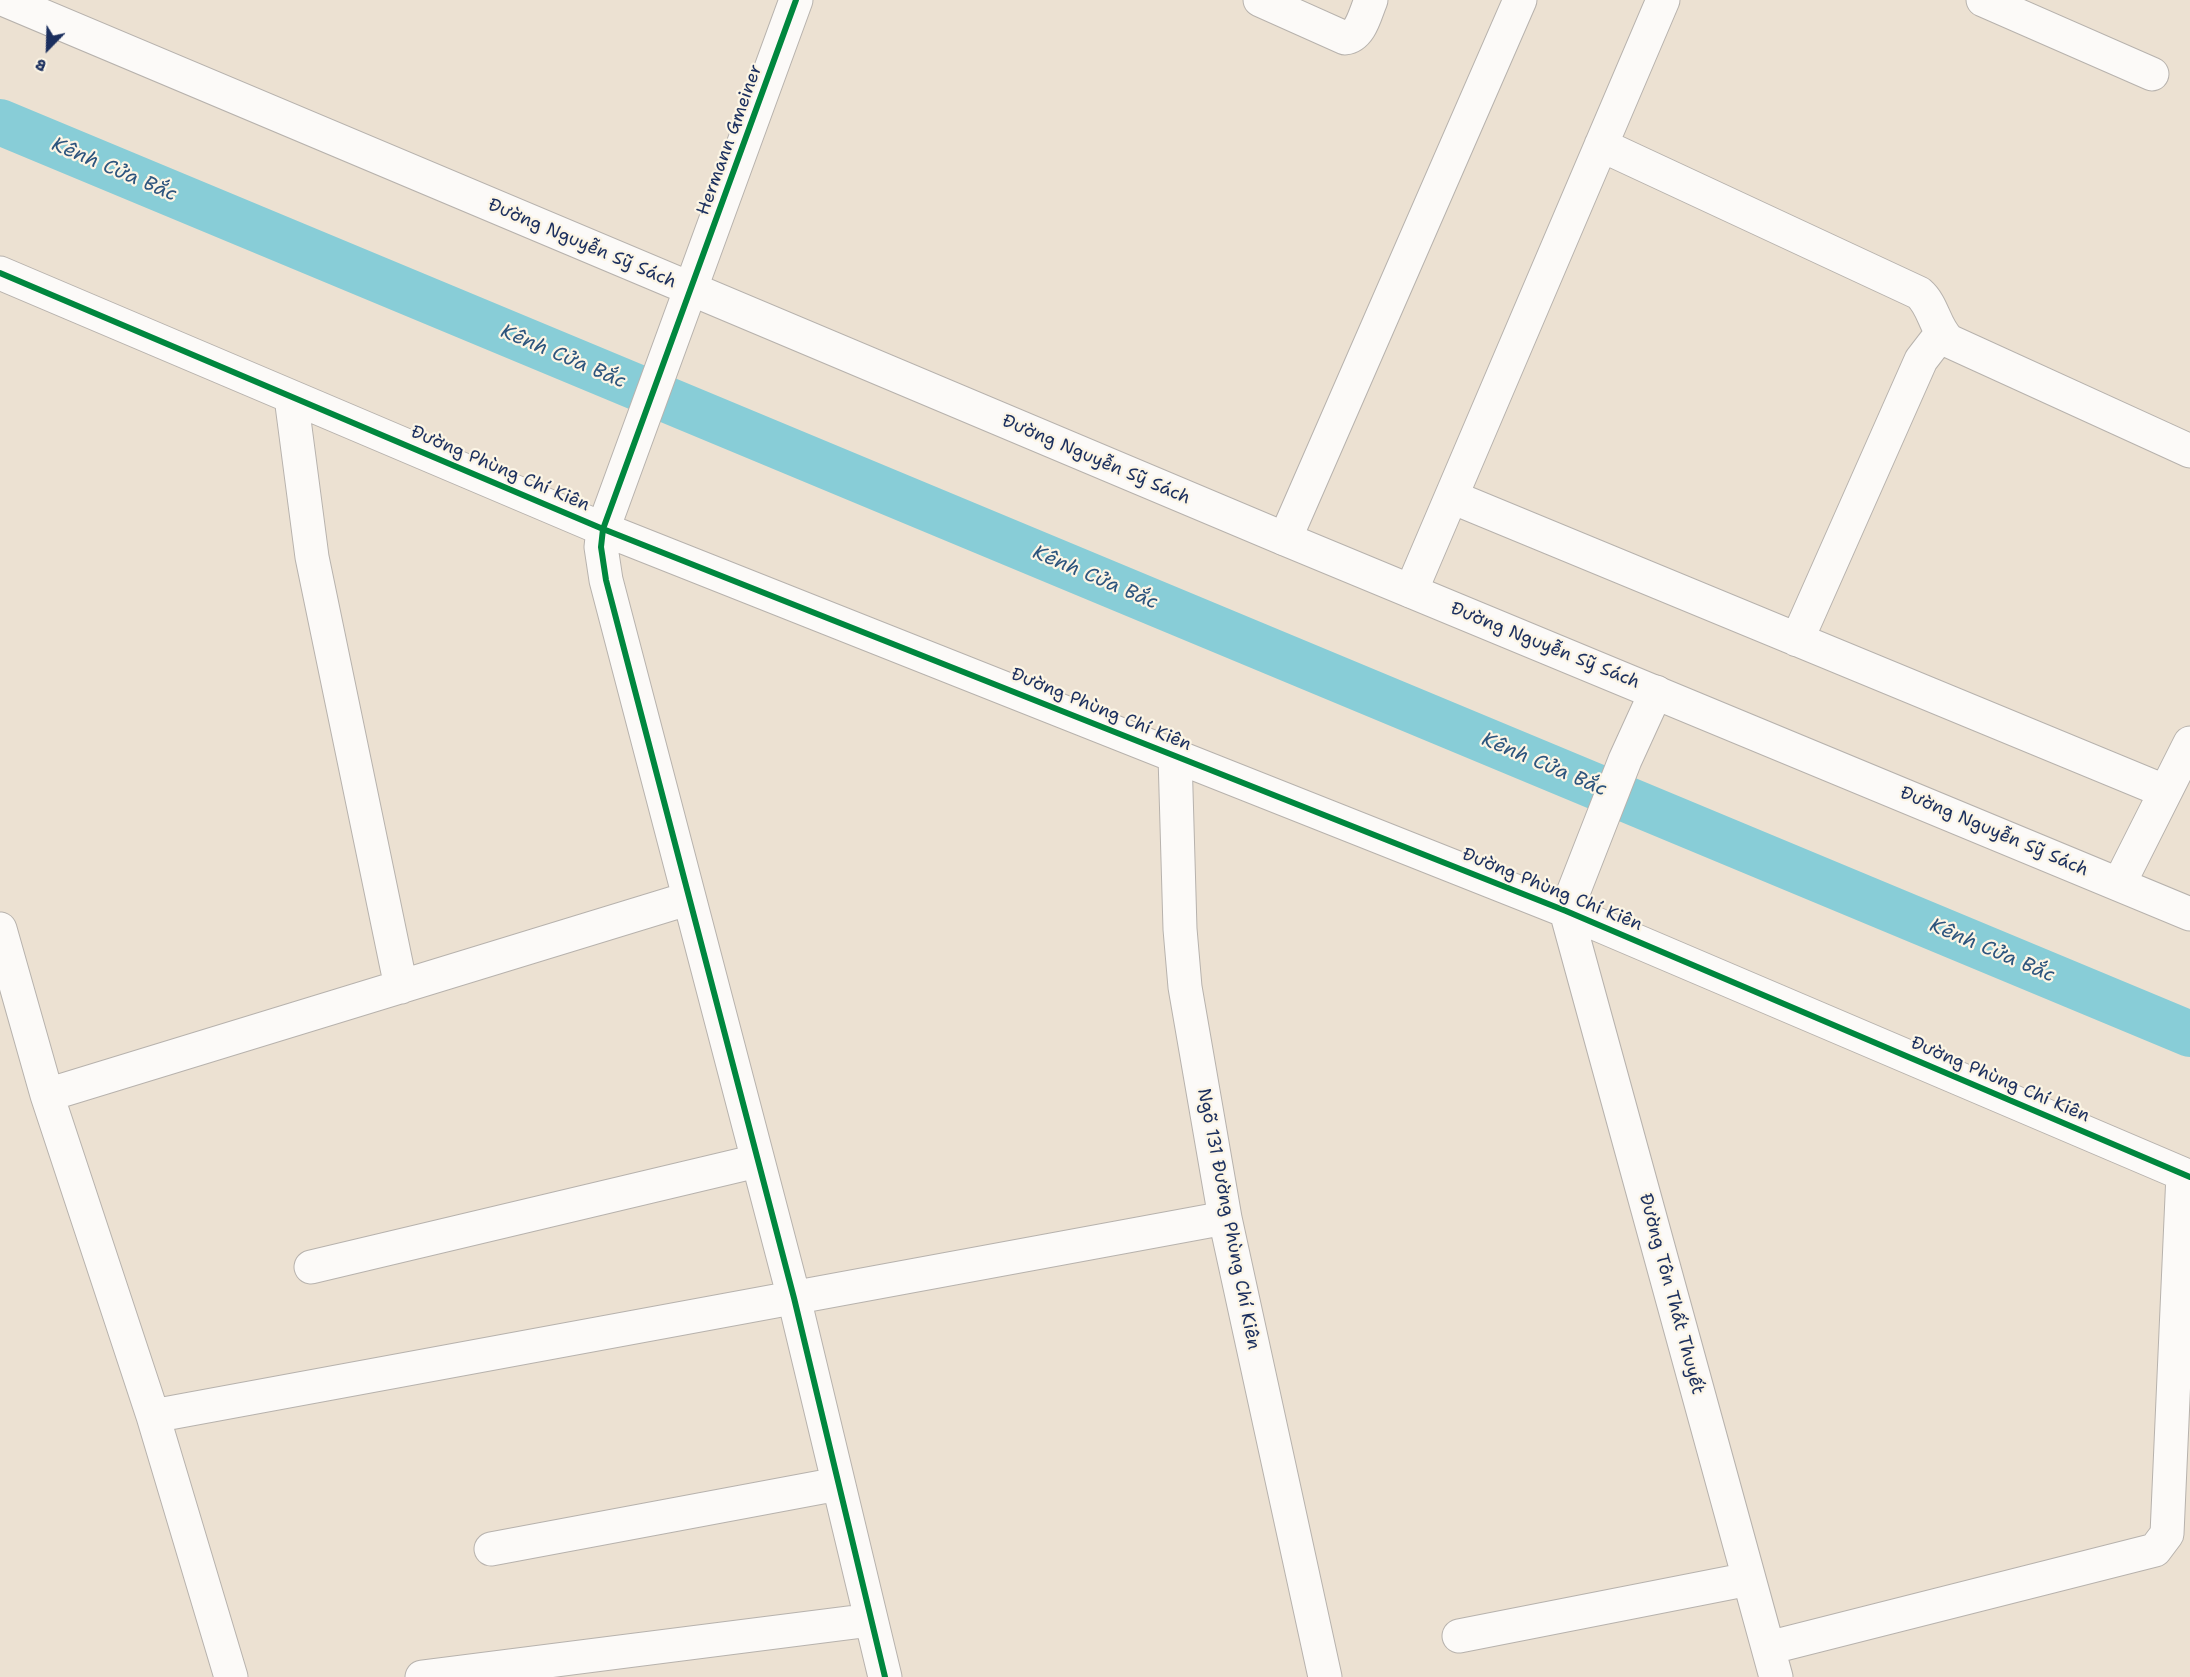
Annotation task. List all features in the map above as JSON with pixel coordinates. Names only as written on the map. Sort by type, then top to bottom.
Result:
[{"type":"street","name":"Đường Nguyễn Sỹ Sách","points":[[5,0],[1285,539],[2190,914]]},
{"type":"street","name":"Hermann Gmeiner","points":[[796,0],[603,529],[601,547],[606,580],[687,899],[794,1298],[885,1677]]},
{"type":"street","points":[[1260,0],[1345,38],[1352,37],[1357,32],[1371,0]]},
{"type":"street","points":[[1285,539],[1520,0]]},
{"type":"street","points":[[1411,591],[1663,0]]},
{"type":"street","points":[[1983,0],[2152,74]]},
{"type":"street","points":[[1601,145],[1919,293],[1927,299],[1941,334],[1949,341],[2190,451]]},
{"type":"street","name":"Đường Phùng Chí Kiên","points":[[0,273],[603,529],[1566,911],[2186,1176]]},
{"type":"street","points":[[1797,640],[1921,360],[1941,334]]},
{"type":"street","points":[[291,397],[312,557],[401,987]]},
{"type":"street","points":[[1452,498],[2164,791]]},
{"type":"street","points":[[1566,911],[1625,760],[1656,692]]},
{"type":"street","points":[[2119,884],[2190,743]]},
{"type":"street","name":"Ngõ 131 Đường Phùng Chí Kiên","points":[[1176,756],[1180,929],[1185,987],[1225,1218],[1325,1677]]},
{"type":"street","points":[[47,1095],[687,899]]},
{"type":"street","name":"Đường Tôn Thất Thuyết","points":[[1566,911],[1772,1662]]},
{"type":"street","points":[[0,929],[47,1095],[153,1416],[231,1677]]},
{"type":"street","points":[[310,1267],[758,1161]]},
{"type":"street","points":[[1772,1662],[2155,1550],[2161,1546],[2167,1534],[2186,1176]]},
{"type":"street","points":[[153,1416],[1225,1218]]},
{"type":"street","points":[[491,1549],[838,1484]]},
{"type":"street","points":[[1459,1636],[1749,1579]]},
{"type":"street","points":[[422,1677],[871,1620]]},
{"type":"waterway","name":"Kênh Cửa Bắc","points":[[0,122],[2190,1034]]},
{"type":"cycle path","points":[[796,0],[603,529],[601,547],[606,580],[794,1298],[885,1677]]},
{"type":"cycle path","points":[[0,273],[603,529],[1566,911],[2190,1177]]}]
